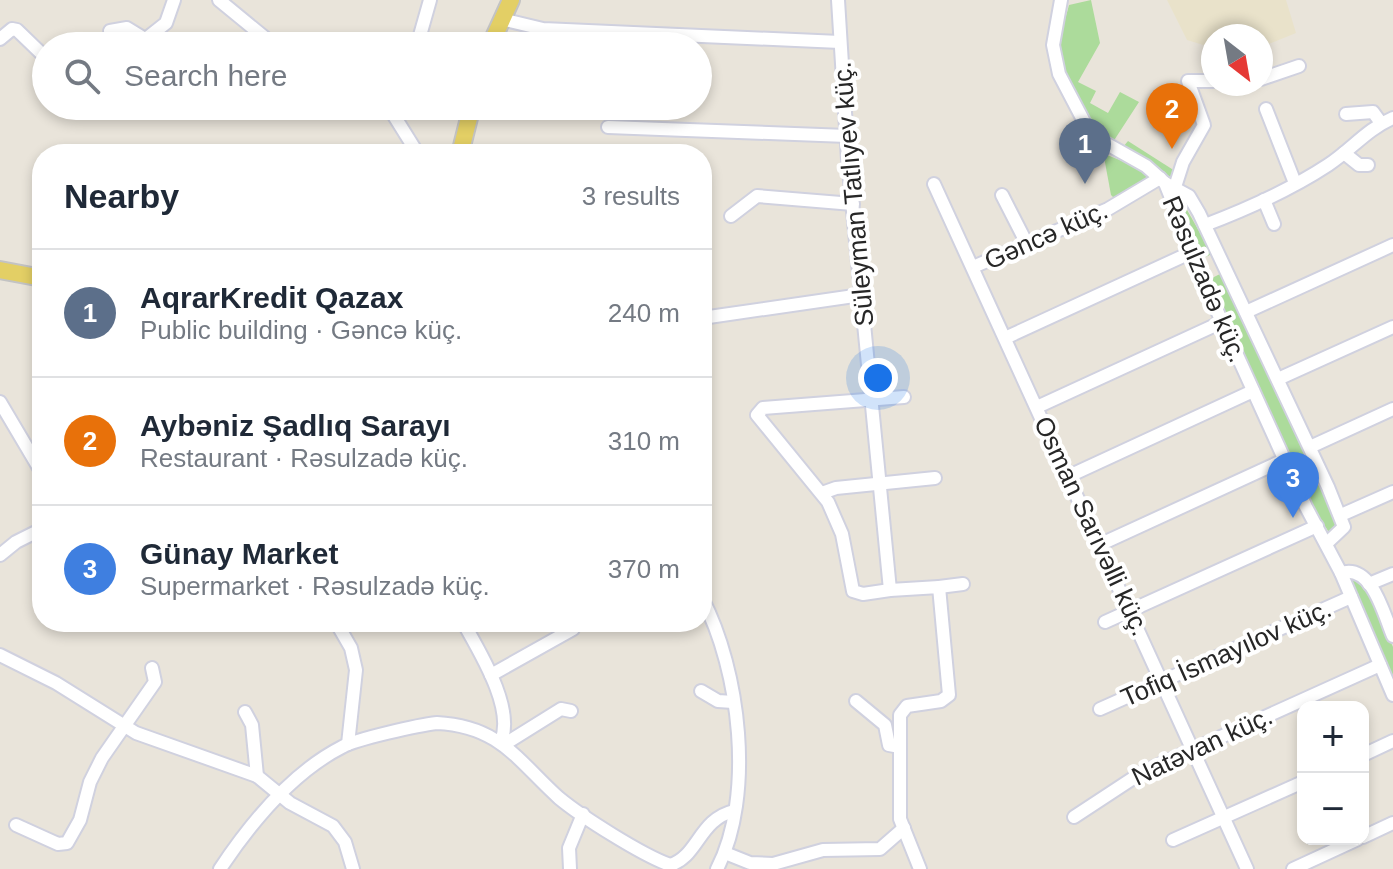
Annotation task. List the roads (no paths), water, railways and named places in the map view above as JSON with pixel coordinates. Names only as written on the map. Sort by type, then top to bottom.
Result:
[{"type":"main road","points":[[496,32],[511,0]]},
{"type":"main road","points":[[462,144],[468,120]]},
{"type":"main road","points":[[0,270],[32,276]]},
{"type":"street","points":[[155,32],[166,23],[174,0]]},
{"type":"street","points":[[219,0],[258,32]]},
{"type":"street","points":[[421,32],[430,0]]},
{"type":"street","name":"Süleyman Tatlıyev küç.","points":[[838,0],[861,295],[890,590]]},
{"type":"street","name":"Rəsulzadə küç.","points":[[1061,0],[1061,12],[1053,35],[1055,60],[1086,128],[1102,144],[1146,166],[1167,183],[1222,322],[1284,460],[1341,573]]},
{"type":"street","points":[[501,19],[543,29],[612,32]]},
{"type":"street","points":[[110,31],[127,28],[131,32]]},
{"type":"street","points":[[0,39],[12,29],[32,44]]},
{"type":"street","points":[[712,36],[840,42]]},
{"type":"street","points":[[1273,75],[1299,66]]},
{"type":"street","points":[[1201,81],[1188,81],[1204,125],[1180,169],[1167,183],[1189,196],[1205,225],[1341,515],[1344,531],[1327,543]]},
{"type":"street","points":[[1266,109],[1295,183]]},
{"type":"street","points":[[1205,225],[1295,183],[1344,153],[1387,121],[1373,112],[1346,114]]},
{"type":"street","points":[[397,120],[412,144]]},
{"type":"street","points":[[608,127],[847,136]]},
{"type":"street","points":[[1344,153],[1359,165],[1368,165]]},
{"type":"street","name":"Gəncə küç.","points":[[973,267],[1167,183]]},
{"type":"street","name":"Osman Sarıvəlli küç.","points":[[934,184],[1247,869]]},
{"type":"street","points":[[1002,195],[1027,244]]},
{"type":"street","points":[[731,216],[757,196],[853,204]]},
{"type":"street","points":[[1264,200],[1274,224]]},
{"type":"street","points":[[1246,312],[1393,245]]},
{"type":"street","points":[[1005,338],[1192,252]]},
{"type":"street","points":[[712,317],[861,295]]},
{"type":"street","points":[[1037,407],[1222,322]]},
{"type":"street","points":[[1278,379],[1393,327]]},
{"type":"street","points":[[1069,476],[1253,391]]},
{"type":"street","points":[[904,397],[759,411],[759,418],[822,493],[842,534],[853,591],[863,594],[963,584]]},
{"type":"street","points":[[0,402],[32,456]]},
{"type":"street","points":[[1310,447],[1393,409]]},
{"type":"street","points":[[1101,544],[1284,460]]},
{"type":"street","points":[[822,493],[836,488],[935,478]]},
{"type":"street","points":[[1341,515],[1393,492]]},
{"type":"street","points":[[1105,622],[1317,526]]},
{"type":"street","points":[[0,555],[32,534]]},
{"type":"street","points":[[1393,636],[1369,584],[1361,574],[1341,573],[1393,695]]},
{"type":"street","points":[[1369,584],[1393,574]]},
{"type":"street","points":[[920,869],[900,819],[902,709],[941,701],[949,695],[939,587]]},
{"type":"street","name":"Tofiq İsmayılov küç.","points":[[1100,709],[1351,597]]},
{"type":"street","points":[[712,621],[733,702],[741,762],[725,853],[717,869]]},
{"type":"street","points":[[342,632],[351,648],[356,670],[348,744]]},
{"type":"street","points":[[468,632],[491,675],[504,719],[503,743]]},
{"type":"street","points":[[491,675],[568,632]]},
{"type":"street","points":[[0,655],[56,683],[125,727],[257,776],[281,796],[323,819],[341,834],[353,869]]},
{"type":"street","name":"Natəvan küç.","points":[[1074,817],[1127,780],[1380,665]]},
{"type":"street","points":[[16,825],[58,844],[67,843],[85,808],[95,770],[155,682],[152,668]]},
{"type":"street","points":[[701,691],[718,701],[733,702]]},
{"type":"street","points":[[856,701],[885,725],[889,745],[900,747]]},
{"type":"street","points":[[503,743],[561,709],[571,711]]},
{"type":"street","points":[[245,712],[252,725],[257,776]]},
{"type":"street","points":[[220,869],[281,796],[327,755],[348,744],[437,723],[452,724],[503,743],[557,796],[670,865],[684,857],[705,826],[724,813],[734,811]]},
{"type":"street","points":[[1369,752],[1393,741]]},
{"type":"street","points":[[1173,840],[1297,785]]},
{"type":"street","points":[[570,869],[569,848],[583,814]]},
{"type":"street","points":[[1369,834],[1393,823]]},
{"type":"street","points":[[725,853],[750,863],[773,864],[823,850],[880,849],[904,828]]},
{"type":"street","points":[[1293,869],[1346,845]]},
{"type":"place","name":"Aybəniz Şadlıq Sarayı","points":[[1172,149]]},
{"type":"place","name":"AqrarKredit Qazax","points":[[1085,184]]},
{"type":"place","name":"Günay Market","points":[[1293,518]]}]
